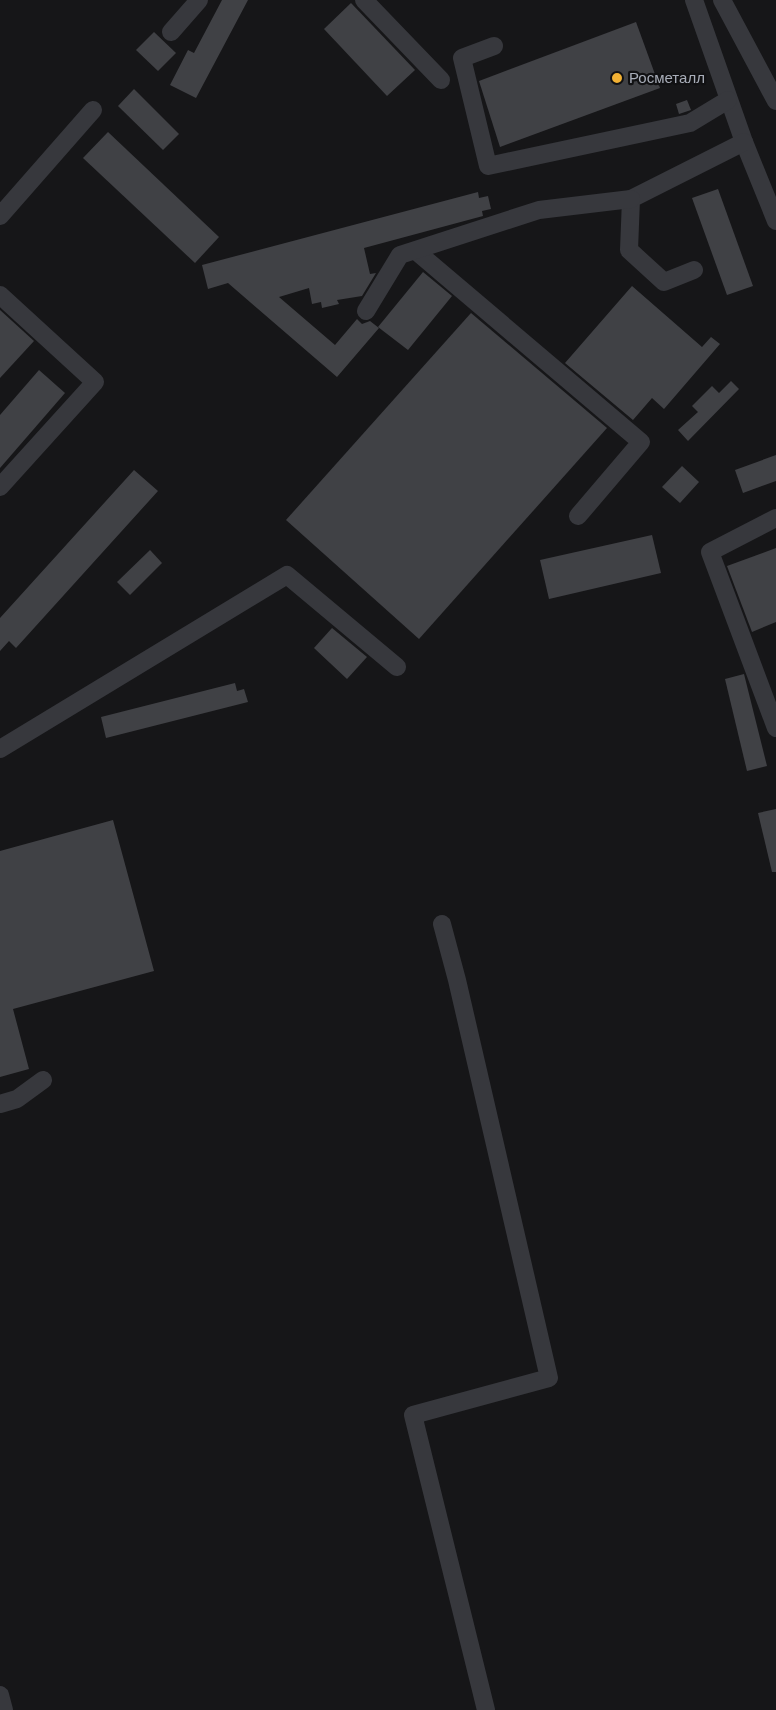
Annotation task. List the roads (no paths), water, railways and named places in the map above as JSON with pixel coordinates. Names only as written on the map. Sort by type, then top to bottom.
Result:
[{"type":"street","points":[[171,32],[199,0]]},
{"type":"street","points":[[364,0],[441,80]]},
{"type":"street","points":[[694,0],[744,142],[776,220]]},
{"type":"street","points":[[722,0],[776,100]]},
{"type":"street","points":[[494,46],[462,58],[488,166],[690,123],[728,99]]},
{"type":"street","points":[[0,216],[93,110]]},
{"type":"street","points":[[366,311],[400,255],[417,252],[538,210],[631,199],[744,142]]},
{"type":"street","points":[[631,199],[629,249],[664,282],[694,270]]},
{"type":"street","points":[[417,252],[641,442],[578,516]]},
{"type":"street","points":[[0,295],[95,382],[0,487]]},
{"type":"street","points":[[776,518],[710,552],[772,704],[776,728]]},
{"type":"street","points":[[0,749],[287,575],[397,667]]},
{"type":"street","points":[[442,924],[549,1378],[413,1415],[486,1710]]},
{"type":"street","points":[[0,1104],[17,1099],[43,1080]]},
{"type":"street","points":[[0,1695],[4,1710]]},
{"type":"place","name":"Росметалл","points":[[617,78]]}]
